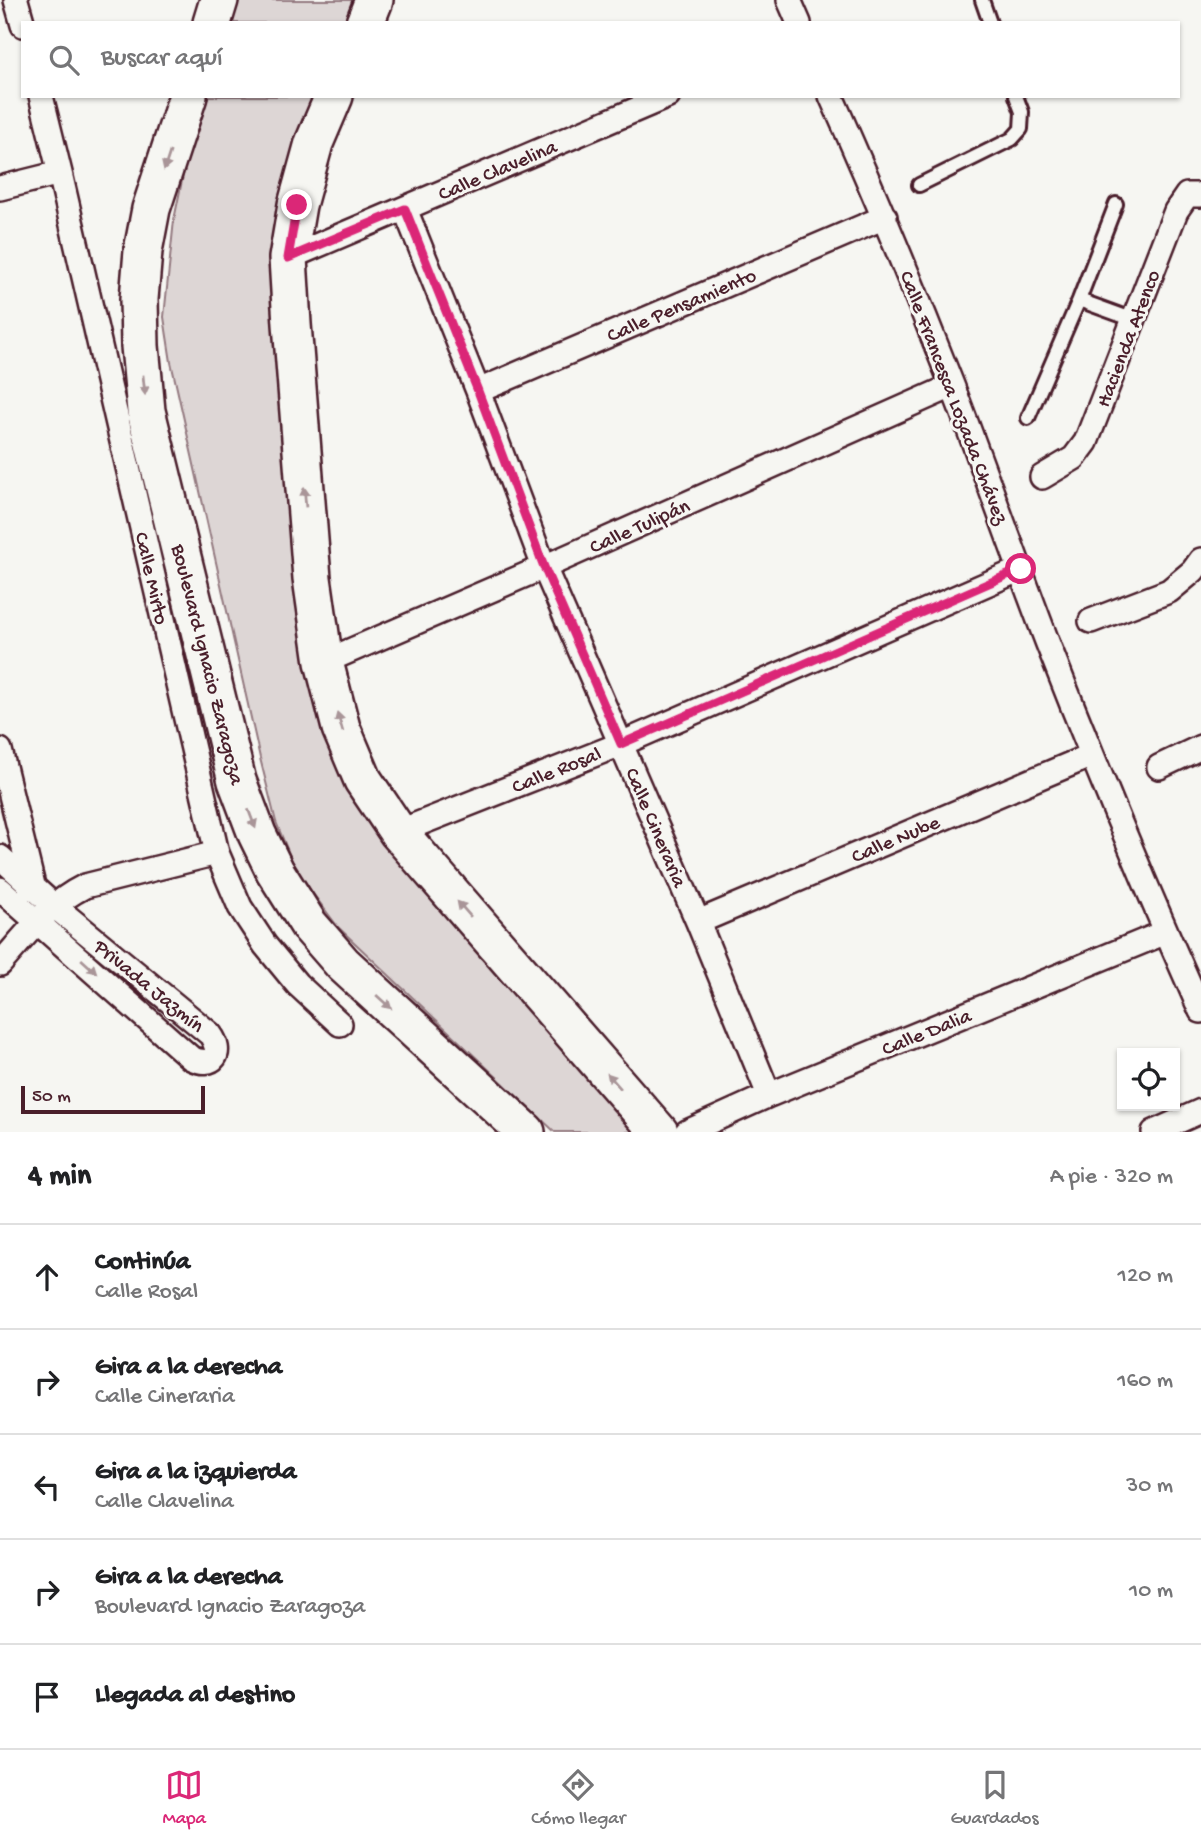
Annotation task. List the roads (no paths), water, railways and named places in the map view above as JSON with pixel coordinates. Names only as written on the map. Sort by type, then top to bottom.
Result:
[{"type":"main road","points":[[213,21],[219,0]]},
{"type":"main road","points":[[366,21],[374,0]]},
{"type":"main road","name":"Boulevard Ignacio Zaragoza","points":[[187,98],[151,209],[143,251],[139,299],[140,346],[146,411],[237,781],[257,834],[275,871],[309,925],[343,964],[526,1132]]},
{"type":"main road","points":[[333,98],[314,143],[297,205],[288,258],[312,578],[324,662],[341,728],[363,780],[398,832],[659,1132]]},
{"type":"street","points":[[16,0],[22,21]]},
{"type":"street","points":[[789,0],[798,21]]},
{"type":"street","name":"Calle Mirto","points":[[41,98],[217,853],[240,907],[265,945],[297,984],[340,1024]]},
{"type":"street","name":"Calle Clavelina","points":[[288,258],[663,98]]},
{"type":"street","name":"Calle Francesca Lozada Chávez","points":[[832,98],[885,217],[952,386],[1092,755],[1201,1011]]},
{"type":"street","points":[[0,188],[60,173]]},
{"type":"street","name":"Hacienda Atenco","points":[[1042,477],[1074,458],[1086,442],[1176,211],[1187,195],[1201,195]]},
{"type":"street","name":"Calle Cineraria","points":[[405,209],[478,391],[544,567],[698,922],[769,1095]]},
{"type":"street","name":"Calle Pensamiento","points":[[478,391],[885,217]]},
{"type":"street","name":"Calle Tulipán","points":[[324,662],[952,386]]},
{"type":"street","points":[[1091,621],[1169,591],[1193,571],[1201,560]]},
{"type":"street","name":"Calle Rosal","points":[[398,832],[621,744],[1021,569]]},
{"type":"street","points":[[1159,766],[1201,747]]},
{"type":"street","points":[[0,750],[33,885],[46,913]]},
{"type":"street","name":"Calle Nube","points":[[698,922],[1092,755]]},
{"type":"street","points":[[0,964],[46,913],[69,894],[85,886],[217,853]]},
{"type":"street","points":[[0,857],[33,885]]},
{"type":"street","points":[[8,895],[33,885]]},
{"type":"street","points":[[8,895],[46,913]]},
{"type":"street","name":"Privada Jazmín","points":[[46,913],[210,1034],[215,1040],[217,1052],[214,1059],[199,1062],[191,1058],[46,913]]},
{"type":"street","name":"Calle Dalia","points":[[687,1132],[769,1095],[1166,932]]},
{"type":"street","points":[[1154,1132],[1201,1111]]},
{"type":"lane","points":[[982,0],[989,21]]},
{"type":"lane","points":[[919,185],[1012,139],[1021,129],[1022,112],[1017,98]]},
{"type":"lane","points":[[1028,418],[1079,300],[1116,204]]},
{"type":"lane","points":[[1079,300],[1134,320]]}]
